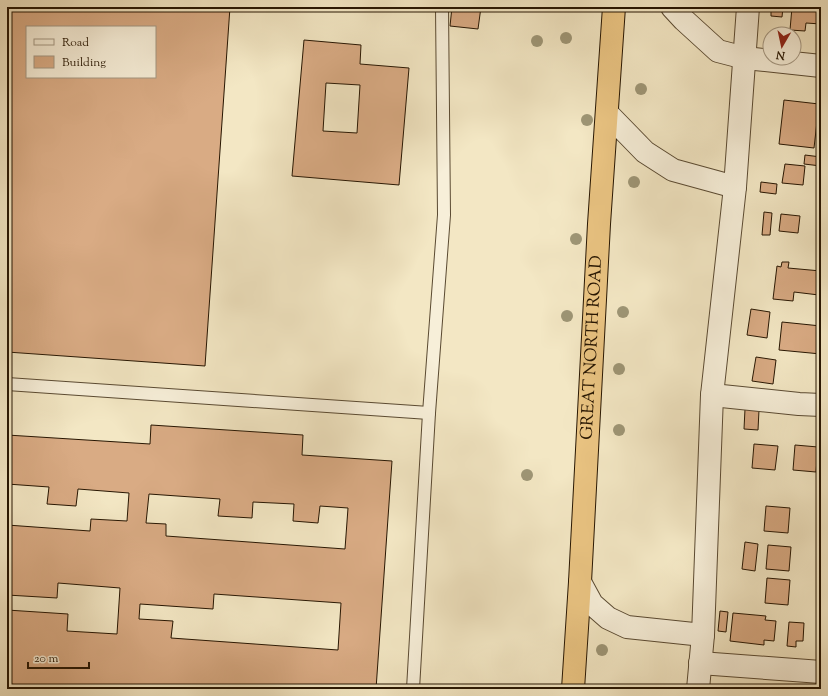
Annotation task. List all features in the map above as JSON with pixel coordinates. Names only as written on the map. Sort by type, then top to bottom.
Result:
[{"type":"highway","name":"GREAT NORTH ROAD","points":[[573,689],[599,224],[614,7]]},
{"type":"street","points":[[672,7],[718,51],[745,58],[821,66]]},
{"type":"street","points":[[698,689],[703,635],[712,395],[735,187],[748,7]]},
{"type":"street","points":[[607,112],[645,152],[672,170],[735,187]]},
{"type":"street","points":[[712,395],[821,405]]},
{"type":"street","points":[[580,582],[592,604],[608,618],[627,627],[703,635]]},
{"type":"street","points":[[700,663],[821,672]]},
{"type":"lane","points":[[413,689],[429,413],[444,215],[442,7]]},
{"type":"lane","points":[[7,384],[429,413]]},
{"type":"building","points":[[7,7],[230,7],[205,366],[7,352]]},
{"type":"building","points":[[452,7],[481,7],[478,29],[450,26]]},
{"type":"building","points":[[771,7],[783,7],[782,17],[771,16]]},
{"type":"building","points":[[792,7],[820,7],[821,24],[806,23],[805,31],[802,31],[802,26],[790,26]]},
{"type":"building","points":[[304,40],[361,45],[360,64],[409,68],[399,185],[292,176]],"holes":[[[326,83],[360,85],[357,133],[323,131]]]},
{"type":"building","points":[[784,100],[819,104],[814,148],[779,144]]},
{"type":"building","points":[[818,141],[821,141],[821,152],[817,152]]},
{"type":"building","points":[[805,155],[821,157],[821,166],[804,164]]},
{"type":"building","points":[[785,164],[805,166],[803,185],[782,183]]},
{"type":"building","points":[[761,182],[777,184],[776,194],[760,192]]},
{"type":"building","points":[[764,212],[772,213],[770,235],[762,235]]},
{"type":"building","points":[[781,214],[800,216],[798,233],[779,231]]},
{"type":"building","points":[[782,262],[789,262],[788,268],[821,271],[819,295],[794,292],[793,301],[773,299],[777,266],[781,267]]},
{"type":"building","points":[[751,309],[770,312],[767,338],[747,335]]},
{"type":"building","points":[[782,322],[821,326],[821,354],[779,350]]},
{"type":"building","points":[[756,357],[776,360],[773,384],[752,381]]},
{"type":"building","points":[[745,409],[759,410],[758,430],[744,429]]},
{"type":"building","points":[[151,425],[303,435],[302,455],[392,461],[376,689],[79,689],[7,684],[7,610],[68,614],[67,631],[117,634],[120,588],[58,583],[57,598],[7,595],[7,525],[90,531],[91,519],[127,521],[129,493],[78,489],[76,506],[47,504],[49,487],[7,484],[7,435],[150,444]],"holes":[[[149,494],[220,499],[218,516],[252,518],[253,502],[294,504],[293,521],[318,523],[320,506],[348,508],[345,549],[166,536],[166,524],[146,523]],[[214,594],[341,603],[338,650],[171,638],[173,621],[139,619],[140,604],[213,609]]]},
{"type":"building","points":[[754,444],[778,446],[775,470],[752,468]]},
{"type":"building","points":[[795,445],[818,447],[816,472],[793,470]]},
{"type":"building","points":[[766,506],[790,508],[788,533],[764,531]]},
{"type":"building","points":[[745,542],[758,544],[755,571],[742,569]]},
{"type":"building","points":[[768,545],[791,547],[789,571],[766,569]]},
{"type":"building","points":[[767,578],[790,580],[788,605],[765,603]]},
{"type":"building","points":[[720,611],[728,612],[726,632],[718,631]]},
{"type":"building","points":[[733,613],[766,616],[765,620],[776,621],[774,641],[764,640],[764,645],[730,641]]},
{"type":"building","points":[[789,622],[804,623],[803,641],[796,641],[796,647],[787,646]]}]
